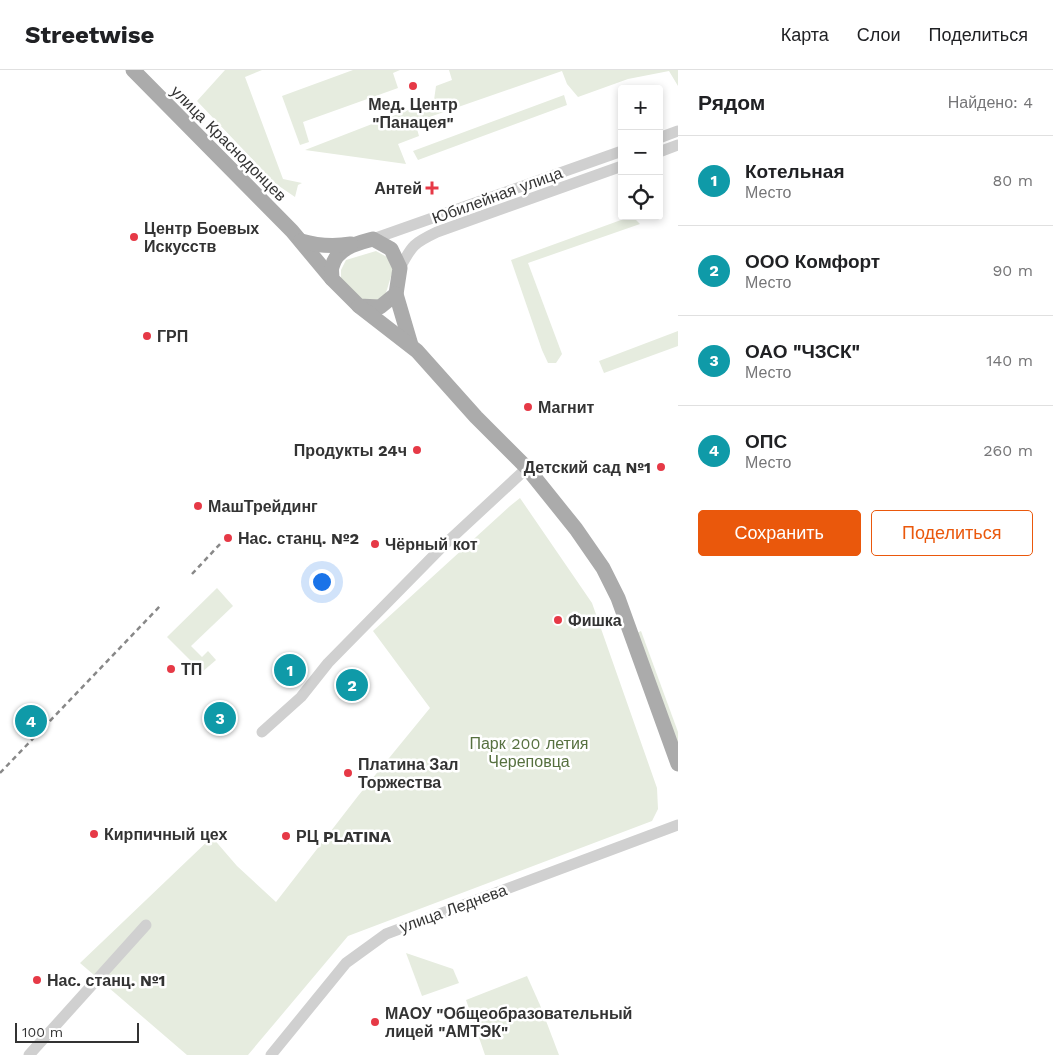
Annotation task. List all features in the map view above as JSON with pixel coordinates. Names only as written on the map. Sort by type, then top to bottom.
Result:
[{"type":"main road","name":"улица Краснодонцев","points":[[132,70],[301,241],[332,278]]},
{"type":"main road","points":[[301,241],[334,247],[373,239],[391,249],[400,268],[396,294],[411,345]]},
{"type":"main road","points":[[354,244],[338,255],[332,266],[332,278],[359,306],[411,345],[476,417],[527,468],[576,529],[603,568],[618,598],[678,764]]},
{"type":"main road","points":[[359,306],[380,307],[396,294]]},
{"type":"street","points":[[663,137],[678,131]]},
{"type":"street","points":[[663,151],[678,146]]},
{"type":"street","name":"Юбилейная улица","points":[[373,239],[618,152]]},
{"type":"street","name":"Юбилейная улица","points":[[400,268],[411,248],[417,242],[437,232],[618,167]]},
{"type":"street","points":[[533,183],[538,196]]},
{"type":"street","points":[[262,732],[301,697],[328,664],[444,545],[527,468]]},
{"type":"street","name":"улица Леднева","points":[[271,1055],[346,963],[386,934],[678,825]]},
{"type":"street","points":[[29,1055],[146,925]]},
{"type":"green space","points":[[225,70],[262,70],[245,77],[283,179],[302,183],[298,185],[295,197],[276,184],[197,101]]},
{"type":"green space","points":[[353,70],[400,70],[393,73],[398,88],[303,122],[309,142],[300,145],[282,96]]},
{"type":"green space","points":[[449,70],[678,70],[678,86],[669,71],[628,79],[578,97],[567,84],[562,71],[415,122],[419,136],[398,144],[406,164],[305,150],[434,100],[436,86],[452,80]]},
{"type":"green space","points":[[564,95],[567,105],[418,160],[413,151]]},
{"type":"green space","points":[[621,220],[636,220],[640,224],[528,263],[562,354],[556,363],[548,363],[542,350],[511,260]]},
{"type":"green space","points":[[376,251],[387,257],[393,270],[384,299],[366,304],[341,279],[341,270],[346,260]]},
{"type":"green space","points":[[678,331],[678,346],[604,373],[599,361]]},
{"type":"green space","name":"Парк 200 летия Череповца","points":[[520,498],[592,603],[657,788],[658,809],[652,821],[348,936],[248,1055],[187,1055],[80,963],[212,837],[237,866],[276,902],[358,796],[430,708],[373,631]]},
{"type":"green space","points":[[217,588],[233,606],[191,646],[202,657],[208,651],[216,660],[202,672],[167,637]]},
{"type":"green space","points":[[641,631],[678,732],[678,750],[635,634]]},
{"type":"green space","points":[[406,953],[453,969],[459,983],[422,996]]},
{"type":"green space","points":[[527,976],[559,1055],[485,1055],[466,1000]]},
{"type":"railway","points":[[192,574],[221,543]]},
{"type":"railway","points":[[0,773],[161,605]]},
{"type":"place","name":"Мед. Центр \"Панацея\"","points":[[413,86]]},
{"type":"place","name":"Антей","points":[[432,188]]},
{"type":"place","name":"Центр Боевых Искусств","points":[[134,237]]},
{"type":"place","name":"ГРП","points":[[147,336]]},
{"type":"place","name":"Магнит","points":[[528,407]]},
{"type":"place","name":"Продукты 24ч","points":[[417,450]]},
{"type":"place","name":"Детский сад №1","points":[[661,467]]},
{"type":"place","name":"МашТрейдинг","points":[[198,506]]},
{"type":"place","name":"Нас. станц. №2","points":[[228,538]]},
{"type":"place","name":"Чёрный кот","points":[[375,544]]},
{"type":"place","name":"Фишка","points":[[558,620]]},
{"type":"place","name":"ТП","points":[[171,669]]},
{"type":"place","name":"Котельная","points":[[290,670]]},
{"type":"place","name":"ООО Комфорт","points":[[352,685]]},
{"type":"place","name":"ОАО \"ЧЗСК\"","points":[[220,718]]},
{"type":"place","name":"ОПС","points":[[31,721]]},
{"type":"place","name":"Платина Зал Торжества","points":[[348,773]]},
{"type":"place","name":"Кирпичный цех","points":[[94,834]]},
{"type":"place","name":"РЦ PLATINA","points":[[286,836]]},
{"type":"place","name":"Нас. станц. №1","points":[[37,980]]},
{"type":"place","name":"МАОУ \"Общеобразовательный лицей \"АМТЭК\"","points":[[375,1022]]}]
